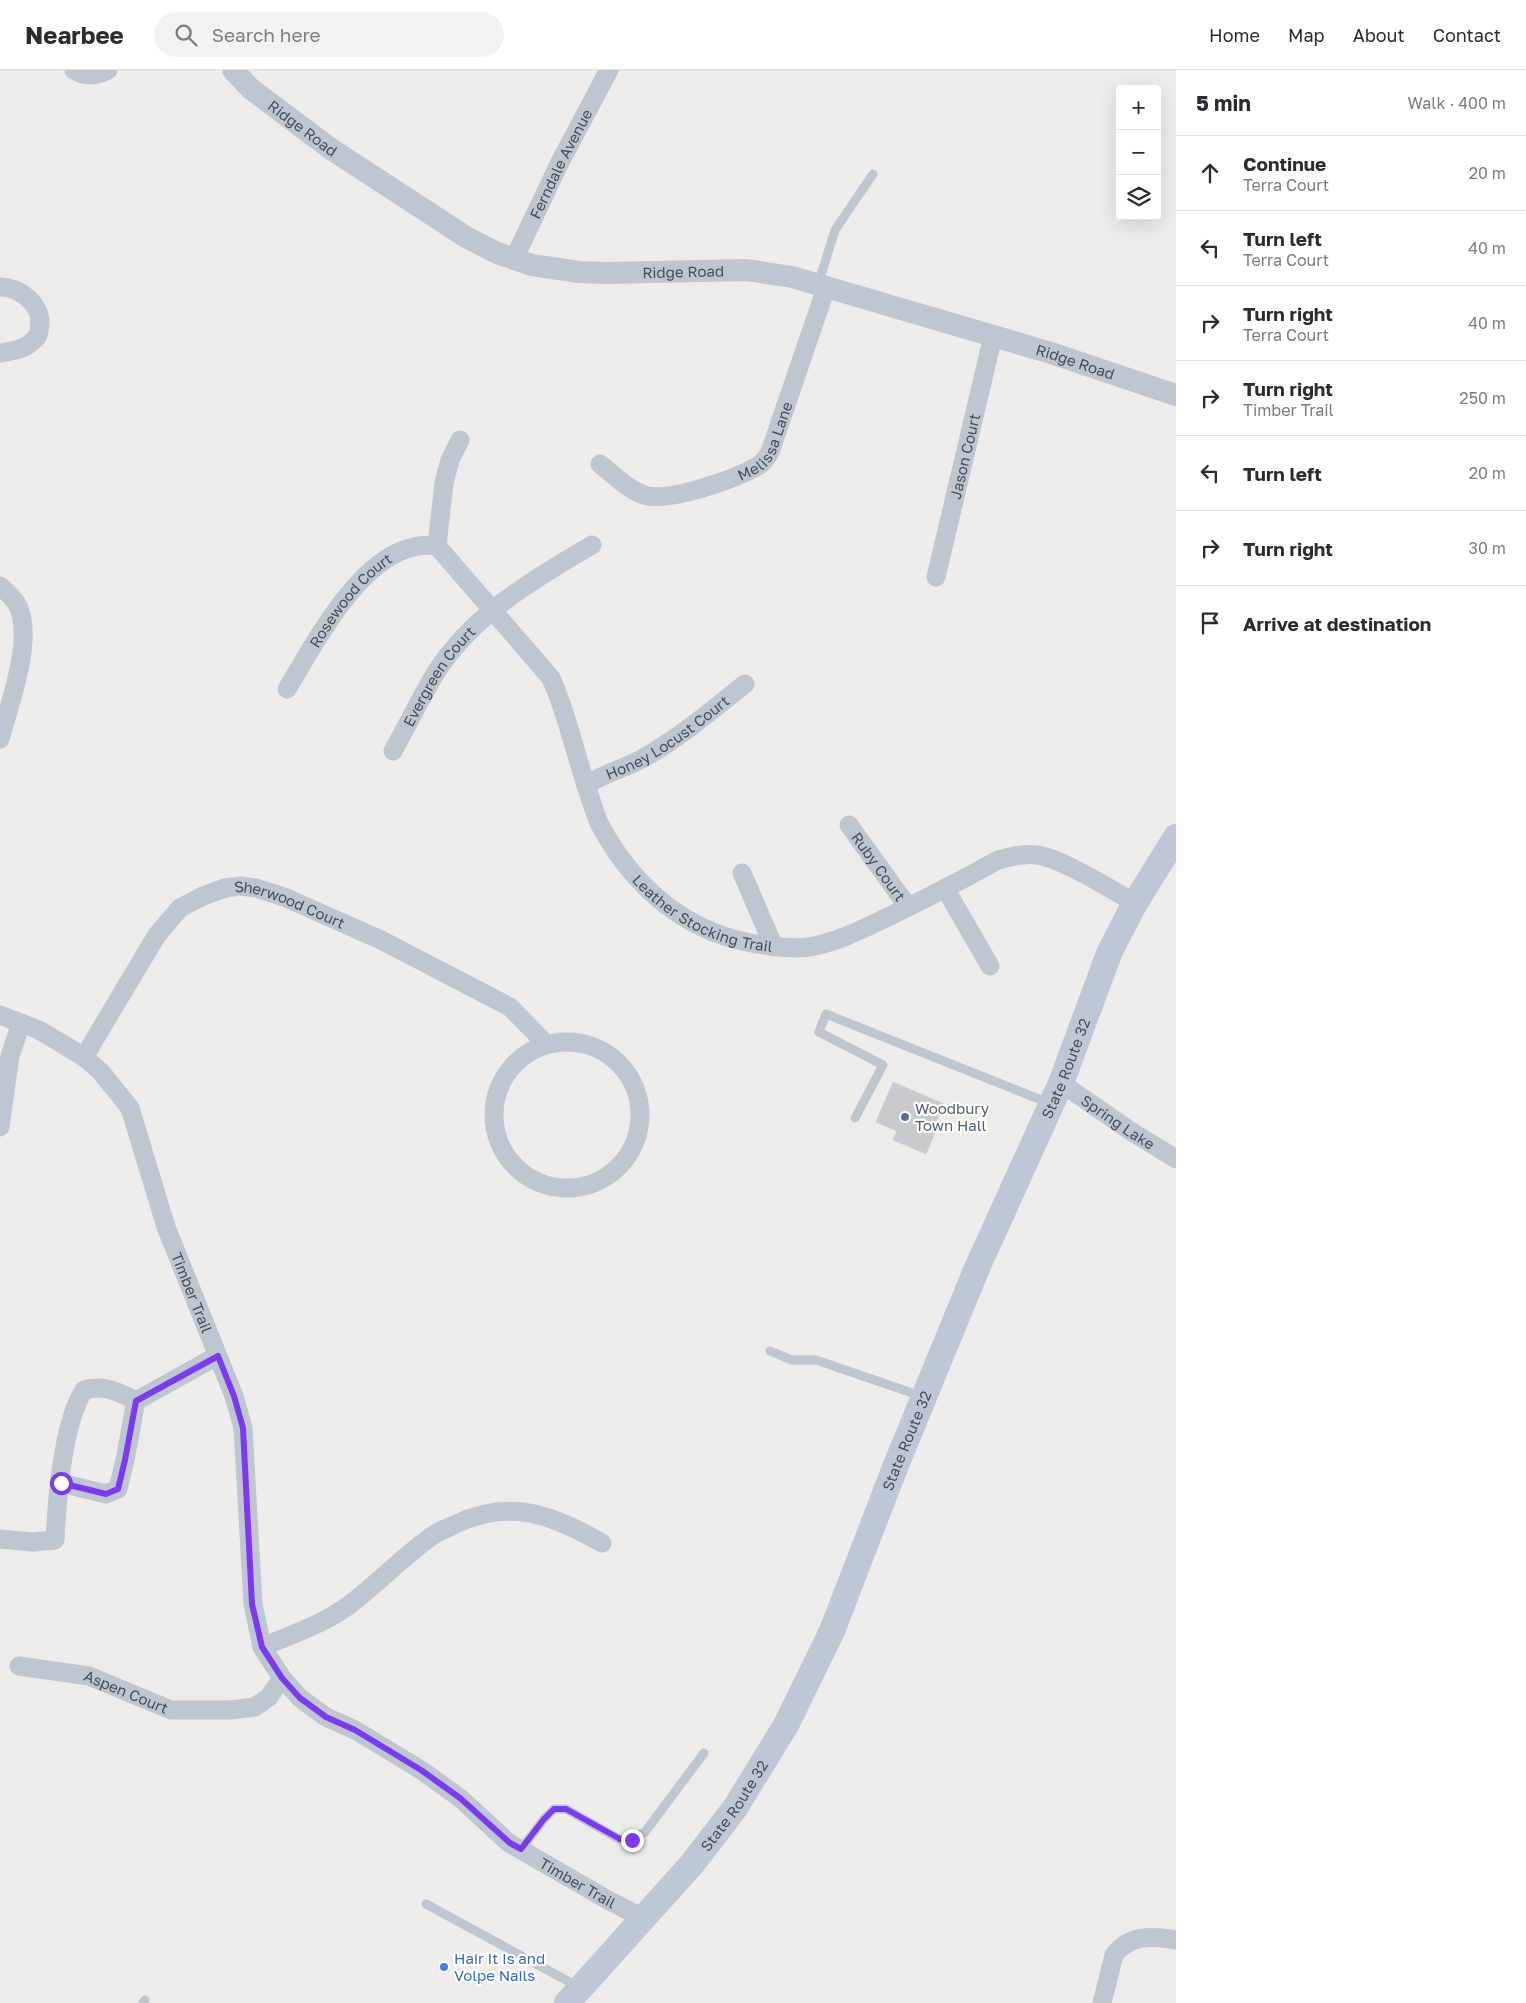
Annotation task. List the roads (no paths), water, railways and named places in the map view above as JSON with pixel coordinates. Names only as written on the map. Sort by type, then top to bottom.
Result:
[{"type":"main road","name":"State Route 32","points":[[574,1996],[692,1864],[735,1808],[786,1725],[832,1631],[977,1268],[1056,1094],[1110,950],[1135,903],[1176,837]]},
{"type":"street","points":[[74,70],[89,75],[98,75],[108,70]]},
{"type":"street","name":"Ridge Road","points":[[233,70],[251,89],[331,149],[466,237],[514,259],[532,265],[579,272],[747,270],[792,277],[1051,353],[1176,395]]},
{"type":"street","name":"Ferndale Avenue","points":[[514,259],[560,162],[609,70]]},
{"type":"street","points":[[0,287],[8,287],[31,299],[40,320],[39,334],[34,340],[20,349],[0,353]]},
{"type":"street","name":"Melissa Lane","points":[[600,464],[630,488],[645,495],[660,498],[681,494],[730,479],[760,465],[770,452],[822,287]]},
{"type":"street","name":"Jason Court","points":[[936,577],[993,336]]},
{"type":"street","points":[[437,546],[444,483],[450,460],[460,440]]},
{"type":"street","name":"Rosewood Court","points":[[287,689],[332,617],[364,577],[376,566],[402,550],[424,544],[437,546]]},
{"type":"street","points":[[493,609],[529,582],[592,544]]},
{"type":"street","name":"Leather Stocking Trail","points":[[437,546],[551,678],[559,696],[599,824],[620,859],[639,882],[655,897],[696,925],[743,943],[808,947],[866,928],[998,860],[1018,855],[1038,855],[1065,865],[1135,903]]},
{"type":"street","points":[[0,586],[13,598],[19,608],[22,622],[22,656],[0,739]]},
{"type":"street","name":"Evergreen Court","points":[[393,751],[436,673],[463,639],[493,609]]},
{"type":"street","name":"Honey Locust Court","points":[[586,786],[596,778],[644,758],[685,731],[745,684]]},
{"type":"street","name":"Ruby Court","points":[[849,825],[908,907]]},
{"type":"street","points":[[742,874],[774,946]]},
{"type":"street","name":"Sherwood Court","points":[[84,1057],[157,936],[180,908],[218,890],[241,886],[256,888],[284,897],[390,945],[510,1007],[546,1044]]},
{"type":"street","points":[[945,888],[990,966]]},
{"type":"street","name":"Timber Trail","points":[[0,1015],[39,1030],[84,1057],[101,1072],[130,1108],[166,1227],[234,1396],[243,1428],[252,1604],[262,1647],[282,1678],[300,1698],[326,1717],[372,1740],[421,1770],[460,1798],[510,1843],[643,1918]]},
{"type":"street","points":[[0,1127],[10,1056],[22,1023]]},
{"type":"street","points":[[571,1042],[596,1047],[617,1060],[632,1080],[641,1103],[640,1128],[632,1151],[616,1171],[596,1183],[573,1189],[549,1187],[527,1177],[509,1161],[498,1140],[494,1116],[497,1093],[508,1072],[525,1055],[546,1044],[571,1042]]},
{"type":"street","name":"Spring Lake","points":[[1056,1094],[1132,1132],[1176,1159]]},
{"type":"street","points":[[136,1401],[218,1356]]},
{"type":"street","points":[[0,1539],[32,1542],[55,1540],[57,1505],[65,1448],[77,1401],[84,1390],[94,1387],[116,1390],[136,1401]]},
{"type":"street","points":[[61,1483],[106,1494],[118,1489],[136,1401]]},
{"type":"street","points":[[262,1647],[312,1626],[352,1603],[433,1535],[468,1518],[504,1510],[535,1513],[570,1525],[602,1543]]},
{"type":"street","name":"Aspen Court","points":[[18,1666],[89,1676],[171,1710],[230,1710],[255,1707],[269,1697],[282,1678]]},
{"type":"street","points":[[1102,2003],[1114,1955],[1119,1949],[1134,1939],[1155,1936],[1176,1940]]},
{"type":"lane","points":[[822,287],[834,230],[873,174]]},
{"type":"lane","points":[[855,1118],[883,1065],[819,1032],[826,1014],[1056,1094]]},
{"type":"lane","points":[[770,1351],[792,1360],[816,1360],[924,1397]]},
{"type":"lane","points":[[521,1849],[554,1809],[566,1809],[620,1839],[632,1840],[645,1832],[704,1753]]},
{"type":"lane","points":[[426,1904],[574,1996]]},
{"type":"place","name":"Woodbury Town Hall","points":[[905,1117]]},
{"type":"place","name":"Hair It Is and Volpe Nails","points":[[444,1967]]}]
